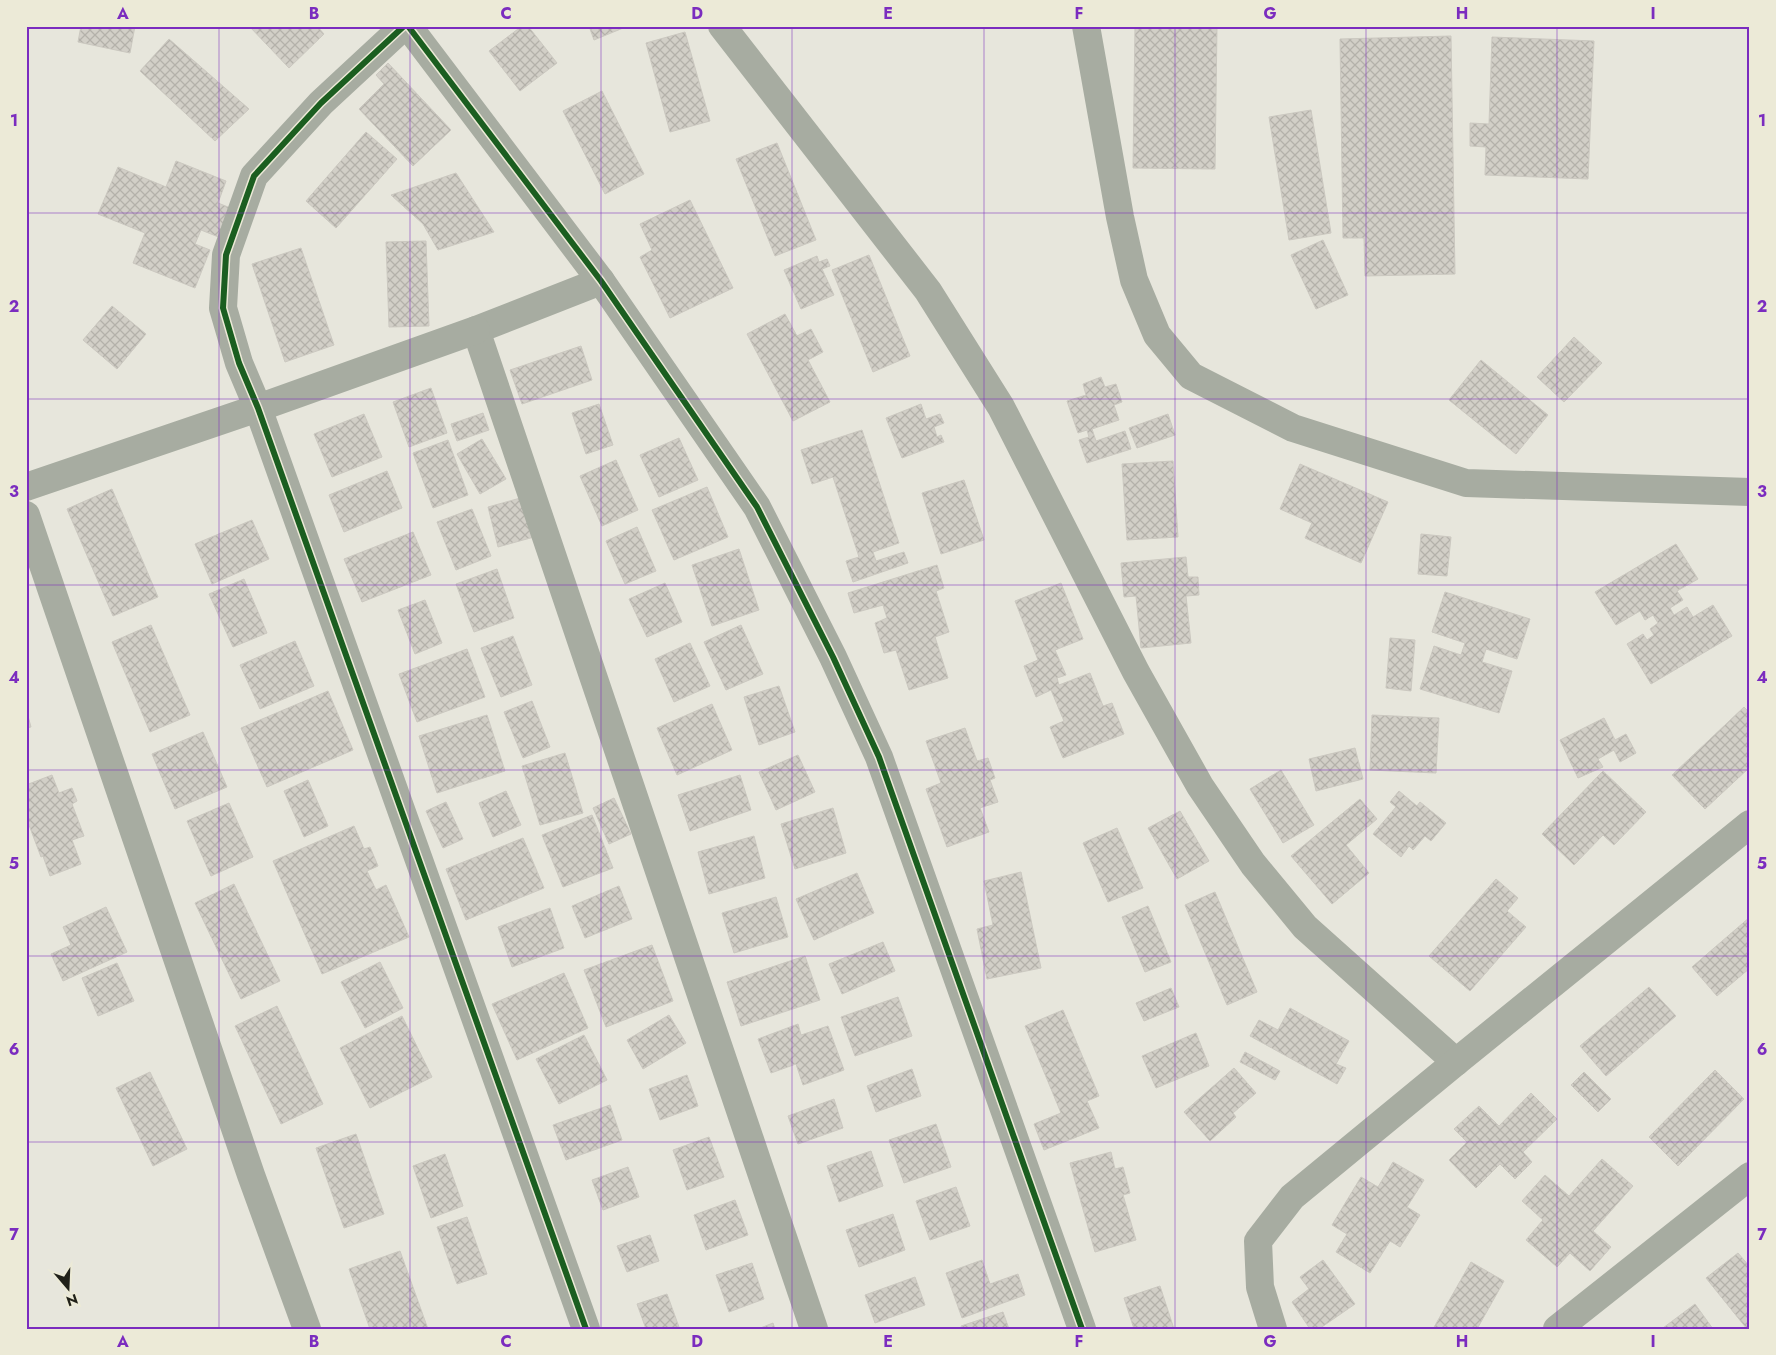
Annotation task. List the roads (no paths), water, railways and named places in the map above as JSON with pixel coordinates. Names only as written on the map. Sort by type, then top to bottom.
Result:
[{"type":"street","points":[[722,26],[928,291],[1001,407],[1136,672],[1200,786],[1253,864],[1305,927],[1456,1062]]},
{"type":"street","points":[[1086,26],[1120,217],[1134,280],[1158,335],[1191,376],[1293,428],[1466,483],[1750,492]]},
{"type":"street","points":[[586,1329],[258,408],[239,364],[224,308],[226,255],[254,176],[321,103],[414,29],[601,281],[758,507],[833,657],[875,748],[1082,1329]]},
{"type":"street","points":[[26,487],[258,408],[476,330],[601,281]]},
{"type":"street","points":[[476,330],[814,1329]]},
{"type":"street","points":[[26,515],[248,1166],[307,1329]]},
{"type":"street","points":[[1273,1329],[1260,1287],[1258,1241],[1292,1197],[1750,824]]},
{"type":"street","points":[[1557,1329],[1750,1176]]}]
